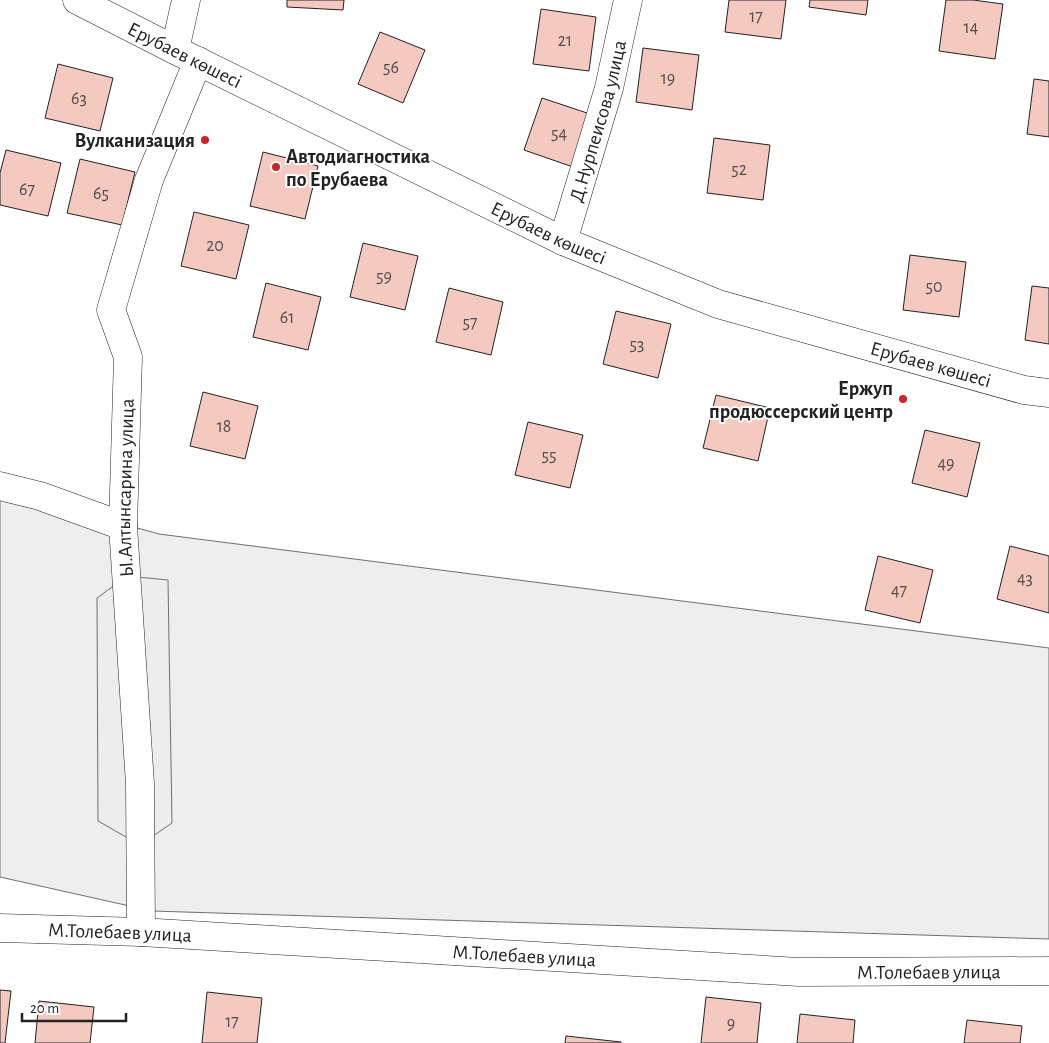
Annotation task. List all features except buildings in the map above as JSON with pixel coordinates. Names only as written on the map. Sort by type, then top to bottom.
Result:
[{"type":"street","name":"Ерубаев көшесі","points":[[78,0],[563,241],[718,304],[1024,390],[1049,393]]},
{"type":"street","name":"Ы.Алтынсарина улица","points":[[141,932],[140,784],[123,526],[128,357],[111,310],[186,55],[186,0]]},
{"type":"street","name":"Д.Нурпеисова улица","points":[[563,241],[609,88],[628,0]]},
{"type":"street","points":[[0,486],[40,496],[123,526]]},
{"type":"street","name":"М.Толебаев улица","points":[[0,928],[141,932],[799,972],[1049,971]]},
{"type":"shaded area","points":[[0,490],[159,534],[1049,648],[1049,939],[152,911],[0,877]]},
{"type":"shaded area","points":[[127,576],[168,580],[172,823],[140,845],[98,821],[97,598]]},
{"type":"place","name":"Вулканизация","points":[[205,140]]},
{"type":"place","name":"Автодиагностика по Ерубаева","points":[[276,167]]},
{"type":"place","name":"Ержуп продюссерский центр","points":[[903,399]]}]
